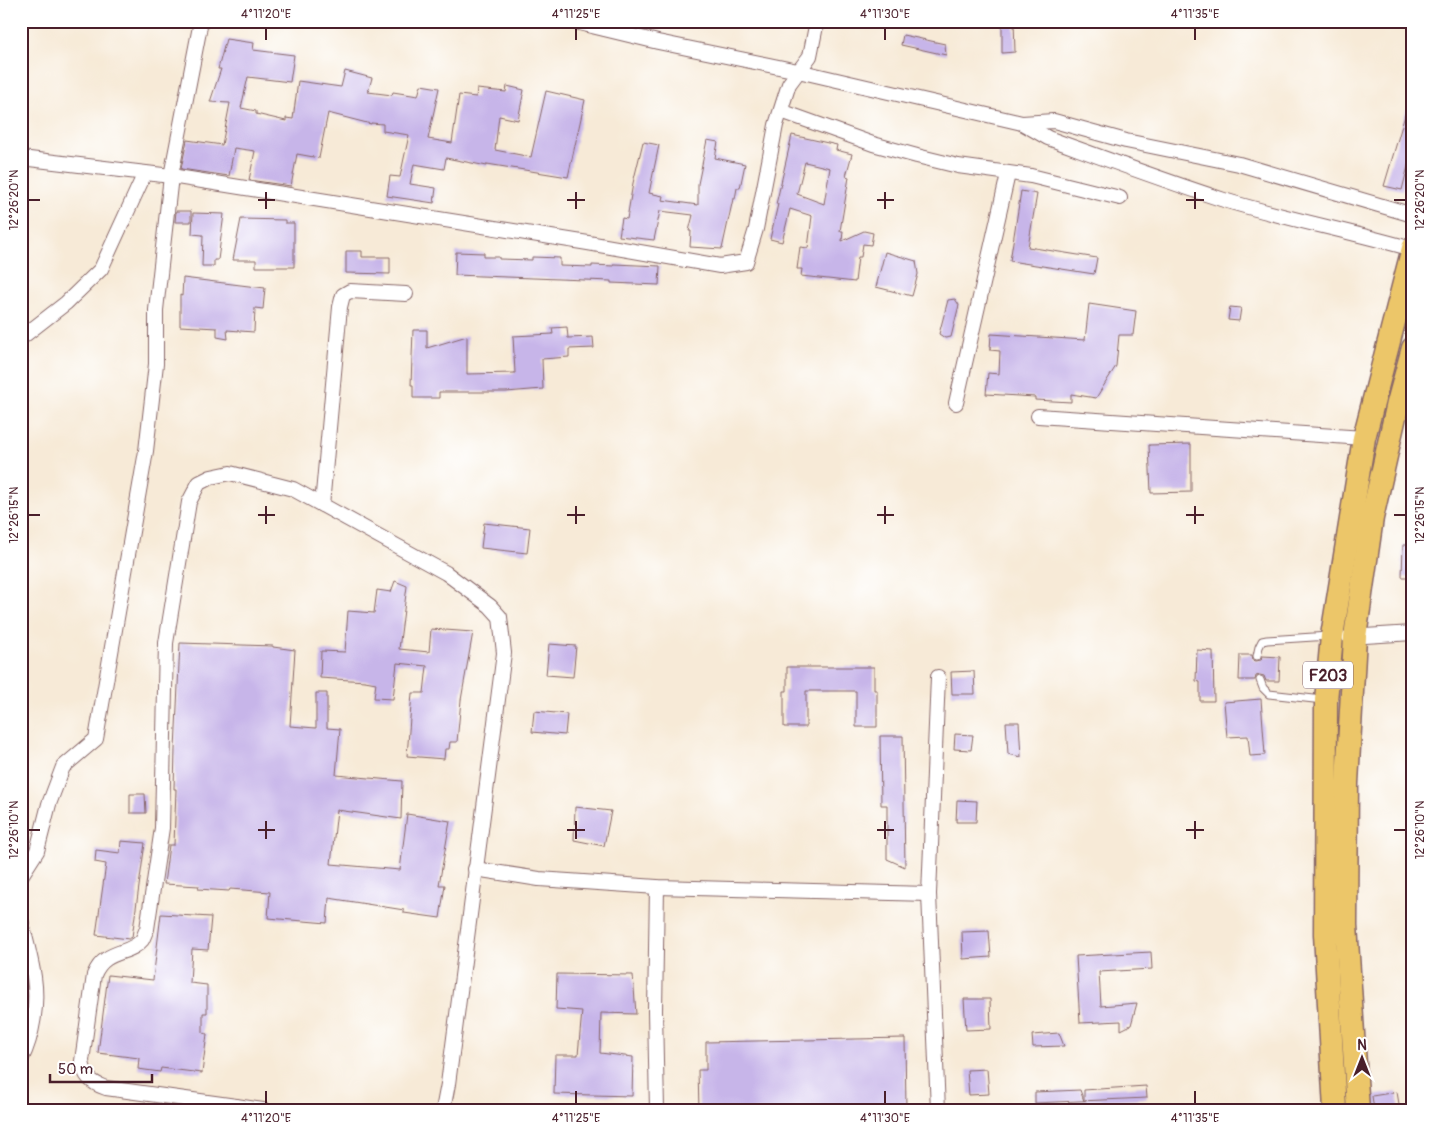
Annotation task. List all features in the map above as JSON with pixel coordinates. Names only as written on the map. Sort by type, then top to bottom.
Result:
[{"type":"main road","name":"F203","points":[[1335,1110],[1324,934],[1326,700],[1332,636],[1364,438],[1413,249]]},
{"type":"main road","name":"F203","points":[[1358,1110],[1346,925],[1347,783],[1355,637],[1372,518],[1398,403],[1413,348]]},
{"type":"street","points":[[21,876],[37,851],[63,767],[96,739],[146,451],[156,364],[156,310],[171,176],[201,21]]},
{"type":"street","points":[[571,21],[1022,123],[1054,121],[1126,141],[1238,164],[1413,215]]},
{"type":"street","points":[[21,158],[171,176],[720,266],[746,262],[756,229],[776,125],[789,84],[810,56],[817,21]]},
{"type":"street","points":[[781,111],[873,144],[958,166],[1067,184],[1120,198]]},
{"type":"street","points":[[1022,123],[1048,138],[1224,200],[1306,223],[1370,237],[1413,249]]},
{"type":"street","points":[[21,338],[66,303],[101,268],[145,173]]},
{"type":"street","points":[[956,403],[1008,174]]},
{"type":"street","points":[[322,505],[340,307],[343,295],[350,291],[406,294]]},
{"type":"street","points":[[1038,416],[1364,438]]},
{"type":"street","points":[[263,1110],[106,1088],[96,1085],[88,1079],[83,1071],[82,1061],[94,975],[98,966],[105,959],[142,940],[147,929],[162,828],[166,643],[189,502],[199,482],[210,477],[230,473],[293,489],[446,573],[490,606],[500,617],[504,653],[448,1084],[443,1110]]},
{"type":"street","points":[[1332,636],[1355,637],[1413,633]]},
{"type":"street","points":[[938,677],[929,894],[938,1110]]},
{"type":"street","points":[[476,869],[538,880],[658,887],[929,894]]},
{"type":"street","points":[[657,1110],[655,1011],[658,887]]},
{"type":"street","points":[[21,920],[34,978],[35,1003],[30,1039],[21,1060]]},
{"type":"lane","points":[[1257,656],[1262,641],[1332,636]]},
{"type":"lane","points":[[1260,680],[1269,694],[1326,700]]},
{"type":"building","points":[[1002,21],[1014,21],[1015,52],[1002,53]]},
{"type":"building","points":[[903,35],[945,44],[946,55],[901,45]]},
{"type":"building","points":[[226,39],[254,43],[253,50],[294,55],[290,82],[248,77],[241,108],[256,111],[256,114],[286,121],[286,118],[293,119],[298,81],[341,87],[345,71],[372,78],[368,92],[392,95],[393,92],[418,96],[421,85],[439,88],[428,139],[452,143],[459,95],[476,97],[477,89],[506,92],[507,86],[524,90],[518,120],[499,116],[495,150],[531,157],[546,91],[585,100],[568,177],[487,164],[487,166],[446,158],[444,169],[414,164],[410,184],[436,188],[434,203],[387,196],[390,176],[400,177],[409,135],[383,131],[383,124],[371,124],[328,113],[319,158],[297,154],[291,186],[249,180],[255,151],[234,148],[229,176],[181,169],[187,140],[222,145],[230,103],[210,102],[221,69],[218,69]]},
{"type":"building","points":[[1411,95],[1413,95],[1413,146],[1402,190],[1384,186]]},
{"type":"building","points":[[792,135],[837,145],[836,150],[852,154],[846,176],[849,177],[840,231],[843,231],[842,241],[864,231],[873,233],[871,245],[863,244],[861,257],[858,257],[855,282],[801,276],[802,269],[797,269],[800,247],[808,248],[812,216],[790,209],[782,242],[770,239]],"holes":[[[805,162],[830,168],[824,204],[797,194]]]},
{"type":"building","points":[[707,140],[718,142],[715,158],[745,164],[740,188],[737,188],[735,199],[733,199],[722,249],[690,247],[691,231],[689,231],[693,215],[660,211],[654,240],[619,236],[622,218],[627,219],[643,142],[659,145],[649,193],[663,196],[662,200],[698,205],[698,184]]},
{"type":"building","points":[[1021,191],[1037,194],[1028,247],[1097,258],[1094,274],[1010,261]]},
{"type":"building","points":[[176,211],[191,211],[191,222],[175,222]]},
{"type":"building","points":[[193,213],[224,214],[218,260],[214,260],[214,266],[202,266],[203,235],[192,234]]},
{"type":"building","points":[[241,219],[285,220],[285,223],[294,223],[294,267],[256,267],[256,260],[233,260]]},
{"type":"building","points":[[346,251],[362,251],[362,257],[390,257],[390,274],[346,273]]},
{"type":"building","points":[[456,252],[484,253],[484,257],[499,257],[499,259],[532,260],[532,257],[560,258],[560,266],[592,267],[592,265],[614,266],[614,264],[660,266],[659,285],[611,283],[611,281],[455,275]]},
{"type":"building","points":[[885,252],[916,261],[918,274],[912,296],[876,287]]},
{"type":"building","points":[[183,278],[265,288],[263,309],[255,308],[254,332],[227,330],[228,339],[217,337],[217,328],[180,326],[180,295],[182,296]]},
{"type":"building","points":[[955,299],[959,305],[951,337],[945,338],[939,334],[948,300]]},
{"type":"building","points":[[1089,304],[1136,311],[1133,335],[1119,335],[1116,366],[1096,398],[1071,394],[1071,402],[1035,400],[1035,397],[986,394],[988,373],[999,374],[1000,351],[990,350],[991,334],[1085,340]]},
{"type":"building","points":[[1230,307],[1241,308],[1239,321],[1228,320]]},
{"type":"building","points":[[567,327],[568,338],[593,337],[594,348],[569,349],[569,357],[542,359],[543,389],[506,392],[439,392],[439,398],[413,398],[413,385],[411,385],[413,330],[427,330],[427,348],[467,336],[467,374],[515,373],[513,336],[553,334],[552,328]]},
{"type":"building","points":[[1191,444],[1191,492],[1151,493],[1149,445]]},
{"type":"building","points":[[484,523],[530,528],[527,553],[481,548]]},
{"type":"building","points":[[1403,545],[1413,545],[1413,577],[1402,577]]},
{"type":"building","points":[[395,581],[407,586],[399,649],[429,652],[431,629],[473,632],[461,700],[457,742],[450,742],[449,749],[445,749],[444,759],[407,756],[412,693],[424,693],[427,666],[397,663],[393,699],[374,698],[376,683],[320,678],[321,651],[345,652],[348,611],[374,613],[377,590],[391,592]]},
{"type":"building","points":[[180,643],[273,646],[295,650],[290,726],[316,728],[316,693],[327,693],[327,728],[340,729],[336,775],[402,781],[401,819],[337,810],[331,864],[400,870],[407,814],[450,821],[439,885],[445,885],[440,918],[329,898],[327,923],[268,918],[270,892],[198,889],[199,886],[164,884],[169,845],[174,845],[175,749]]},
{"type":"building","points":[[549,644],[576,646],[573,677],[546,675]]},
{"type":"building","points":[[1197,650],[1213,651],[1214,701],[1200,701],[1200,682],[1196,681]]},
{"type":"building","points":[[1240,655],[1252,655],[1253,660],[1256,661],[1261,660],[1262,656],[1280,657],[1279,681],[1266,681],[1264,676],[1260,675],[1256,676],[1255,680],[1239,680]]},
{"type":"building","points":[[787,667],[874,667],[874,690],[877,690],[877,727],[856,727],[856,691],[806,691],[806,727],[784,727],[784,691],[787,691]]},
{"type":"building","points":[[974,671],[975,694],[952,694],[951,672]]},
{"type":"building","points":[[1261,699],[1265,755],[1250,756],[1248,736],[1227,737],[1224,702]]},
{"type":"building","points":[[534,711],[567,714],[565,735],[532,732]]},
{"type":"building","points":[[1006,722],[1019,722],[1021,757],[1008,754]]},
{"type":"building","points":[[955,734],[973,735],[971,750],[954,749]]},
{"type":"building","points":[[880,736],[903,736],[905,867],[887,859],[887,805],[881,805]]},
{"type":"building","points":[[130,794],[145,794],[146,813],[130,813]]},
{"type":"building","points":[[957,800],[977,801],[976,822],[956,822]]},
{"type":"building","points":[[575,807],[611,811],[604,846],[574,840]]},
{"type":"building","points":[[121,841],[145,843],[132,937],[129,939],[96,935],[106,864],[95,862],[96,850],[120,853]]},
{"type":"building","points":[[161,914],[211,917],[208,950],[192,949],[190,983],[207,985],[207,1013],[203,1013],[203,1033],[207,1034],[202,1073],[161,1068],[160,1072],[138,1069],[139,1058],[98,1053],[108,975],[153,980]]},
{"type":"building","points":[[989,931],[991,957],[963,959],[962,932]]},
{"type":"building","points":[[1151,952],[1152,969],[1099,972],[1101,1006],[1137,1003],[1131,1025],[1121,1030],[1121,1021],[1080,1023],[1076,956]]},
{"type":"building","points":[[557,974],[633,975],[636,1014],[601,1013],[600,1053],[633,1057],[632,1096],[554,1094],[555,1055],[578,1055],[582,1011],[556,1009]]},
{"type":"building","points":[[964,999],[990,999],[991,1029],[966,1030]]},
{"type":"building","points":[[1059,1033],[1064,1046],[1033,1047],[1032,1035]]},
{"type":"building","points":[[905,1038],[906,1110],[699,1110],[698,1070],[706,1070],[706,1042]]},
{"type":"building","points":[[987,1069],[989,1094],[969,1095],[967,1070]]},
{"type":"building","points":[[1146,1086],[1147,1098],[1084,1101],[1084,1090]]},
{"type":"building","points":[[1080,1090],[1084,1101],[1035,1103],[1035,1092]]},
{"type":"building","points":[[1397,1092],[1400,1110],[1374,1110],[1372,1096]]}]
